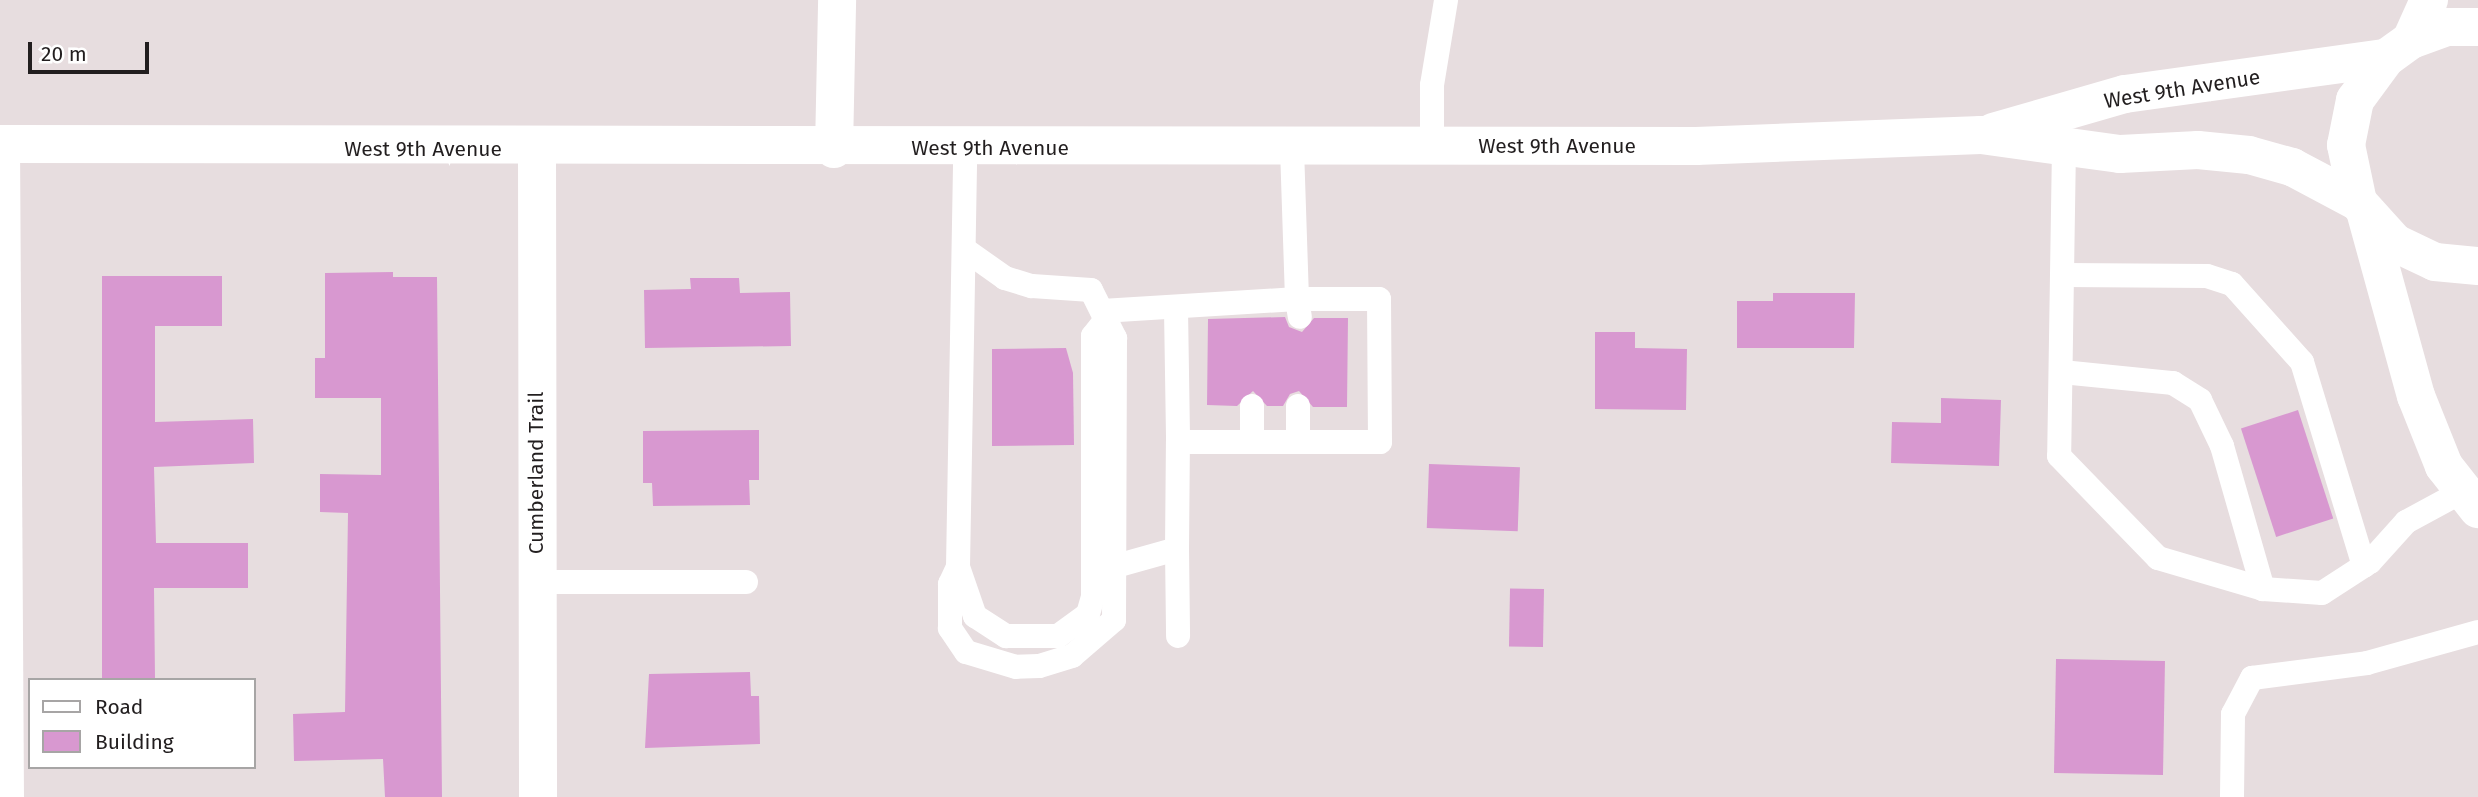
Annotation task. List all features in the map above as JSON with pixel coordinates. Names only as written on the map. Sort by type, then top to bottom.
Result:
[{"type":"main road","points":[[834,149],[837,0]]},
{"type":"main road","points":[[2429,0],[2399,49],[2355,100],[2348,122],[2348,168],[2362,206],[2399,351],[2444,466],[2471,500]]},
{"type":"main road","name":"West 9th Avenue","points":[[1980,135],[2124,94],[2399,49],[2447,27],[2478,27]]},
{"type":"main road","name":"West 9th Avenue","points":[[1,144],[537,149],[1696,146],[1980,135],[2120,154],[2198,150],[2249,155],[2292,167],[2362,206],[2412,254],[2454,266],[2478,265]]},
{"type":"main road","points":[[1,144],[5,797]]},
{"type":"main road","name":"Cumberland Trail","points":[[537,149],[538,797]]},
{"type":"lane","points":[[1432,145],[1432,85],[1446,0]]},
{"type":"lane","points":[[1292,146],[1298,308]]},
{"type":"lane","points":[[2064,147],[2065,275],[2059,456],[2158,558],[2263,589],[2322,593],[2364,566],[2406,523],[2471,500]]},
{"type":"lane","points":[[965,148],[958,567],[975,615],[1006,636],[1058,636],[1088,614],[1093,597],[1093,336],[1102,317]]},
{"type":"lane","points":[[958,567],[950,584],[950,628],[966,652],[1016,667],[1072,656],[1099,637],[1114,620],[1115,338],[1102,317],[1091,290],[1032,286],[1005,278],[964,249]]},
{"type":"lane","points":[[2065,275],[2207,276],[2232,284],[2302,362],[2364,566]]},
{"type":"lane","points":[[1102,317],[1176,309],[1298,308],[1379,299],[1380,442],[1178,442]]},
{"type":"lane","points":[[1176,309],[1178,636]]},
{"type":"lane","points":[[2062,372],[2173,383],[2200,400],[2222,446],[2263,589]]},
{"type":"lane","points":[[1252,406],[1252,442]]},
{"type":"lane","points":[[1298,407],[1298,442]]},
{"type":"lane","points":[[1116,566],[1177,550]]},
{"type":"lane","points":[[536,583],[746,583]]},
{"type":"lane","points":[[2232,797],[2233,714],[2252,678],[2367,663],[2478,632]]},
{"type":"building","points":[[393,272],[393,277],[437,277],[442,797],[385,797],[383,759],[294,761],[293,714],[345,712],[348,513],[320,512],[320,474],[381,475],[381,398],[315,398],[315,358],[325,358],[325,273]]},
{"type":"building","points":[[102,276],[222,276],[222,326],[155,326],[155,422],[253,419],[254,463],[154,467],[156,543],[248,543],[248,588],[154,588],[155,678],[102,678]]},
{"type":"building","points":[[690,278],[739,278],[740,293],[790,292],[791,346],[645,348],[644,290],[691,289]]},
{"type":"building","points":[[1773,293],[1855,293],[1854,348],[1737,348],[1737,301],[1773,301]]},
{"type":"building","points":[[1285,317],[1289,327],[1302,332],[1314,318],[1348,318],[1347,407],[1313,407],[1299,391],[1290,394],[1283,406],[1267,406],[1253,391],[1237,406],[1207,405],[1208,319]]},
{"type":"building","points":[[1595,332],[1635,332],[1635,348],[1687,349],[1686,410],[1595,409]]},
{"type":"building","points":[[1066,348],[1073,373],[1074,445],[992,446],[992,349]]},
{"type":"building","points":[[1941,398],[2001,400],[1999,466],[1891,463],[1892,422],[1941,423]]},
{"type":"building","points":[[2298,410],[2333,518],[2276,537],[2241,429]]},
{"type":"building","points":[[759,430],[759,480],[749,480],[750,505],[653,506],[652,483],[643,483],[643,431]]},
{"type":"building","points":[[1429,464],[1520,467],[1518,531],[1427,528]]},
{"type":"building","points":[[1510,588],[1544,589],[1543,647],[1509,646]]},
{"type":"building","points":[[2056,659],[2165,661],[2163,775],[2054,773]]},
{"type":"building","points":[[750,672],[751,696],[759,696],[760,744],[645,748],[649,674]]}]
